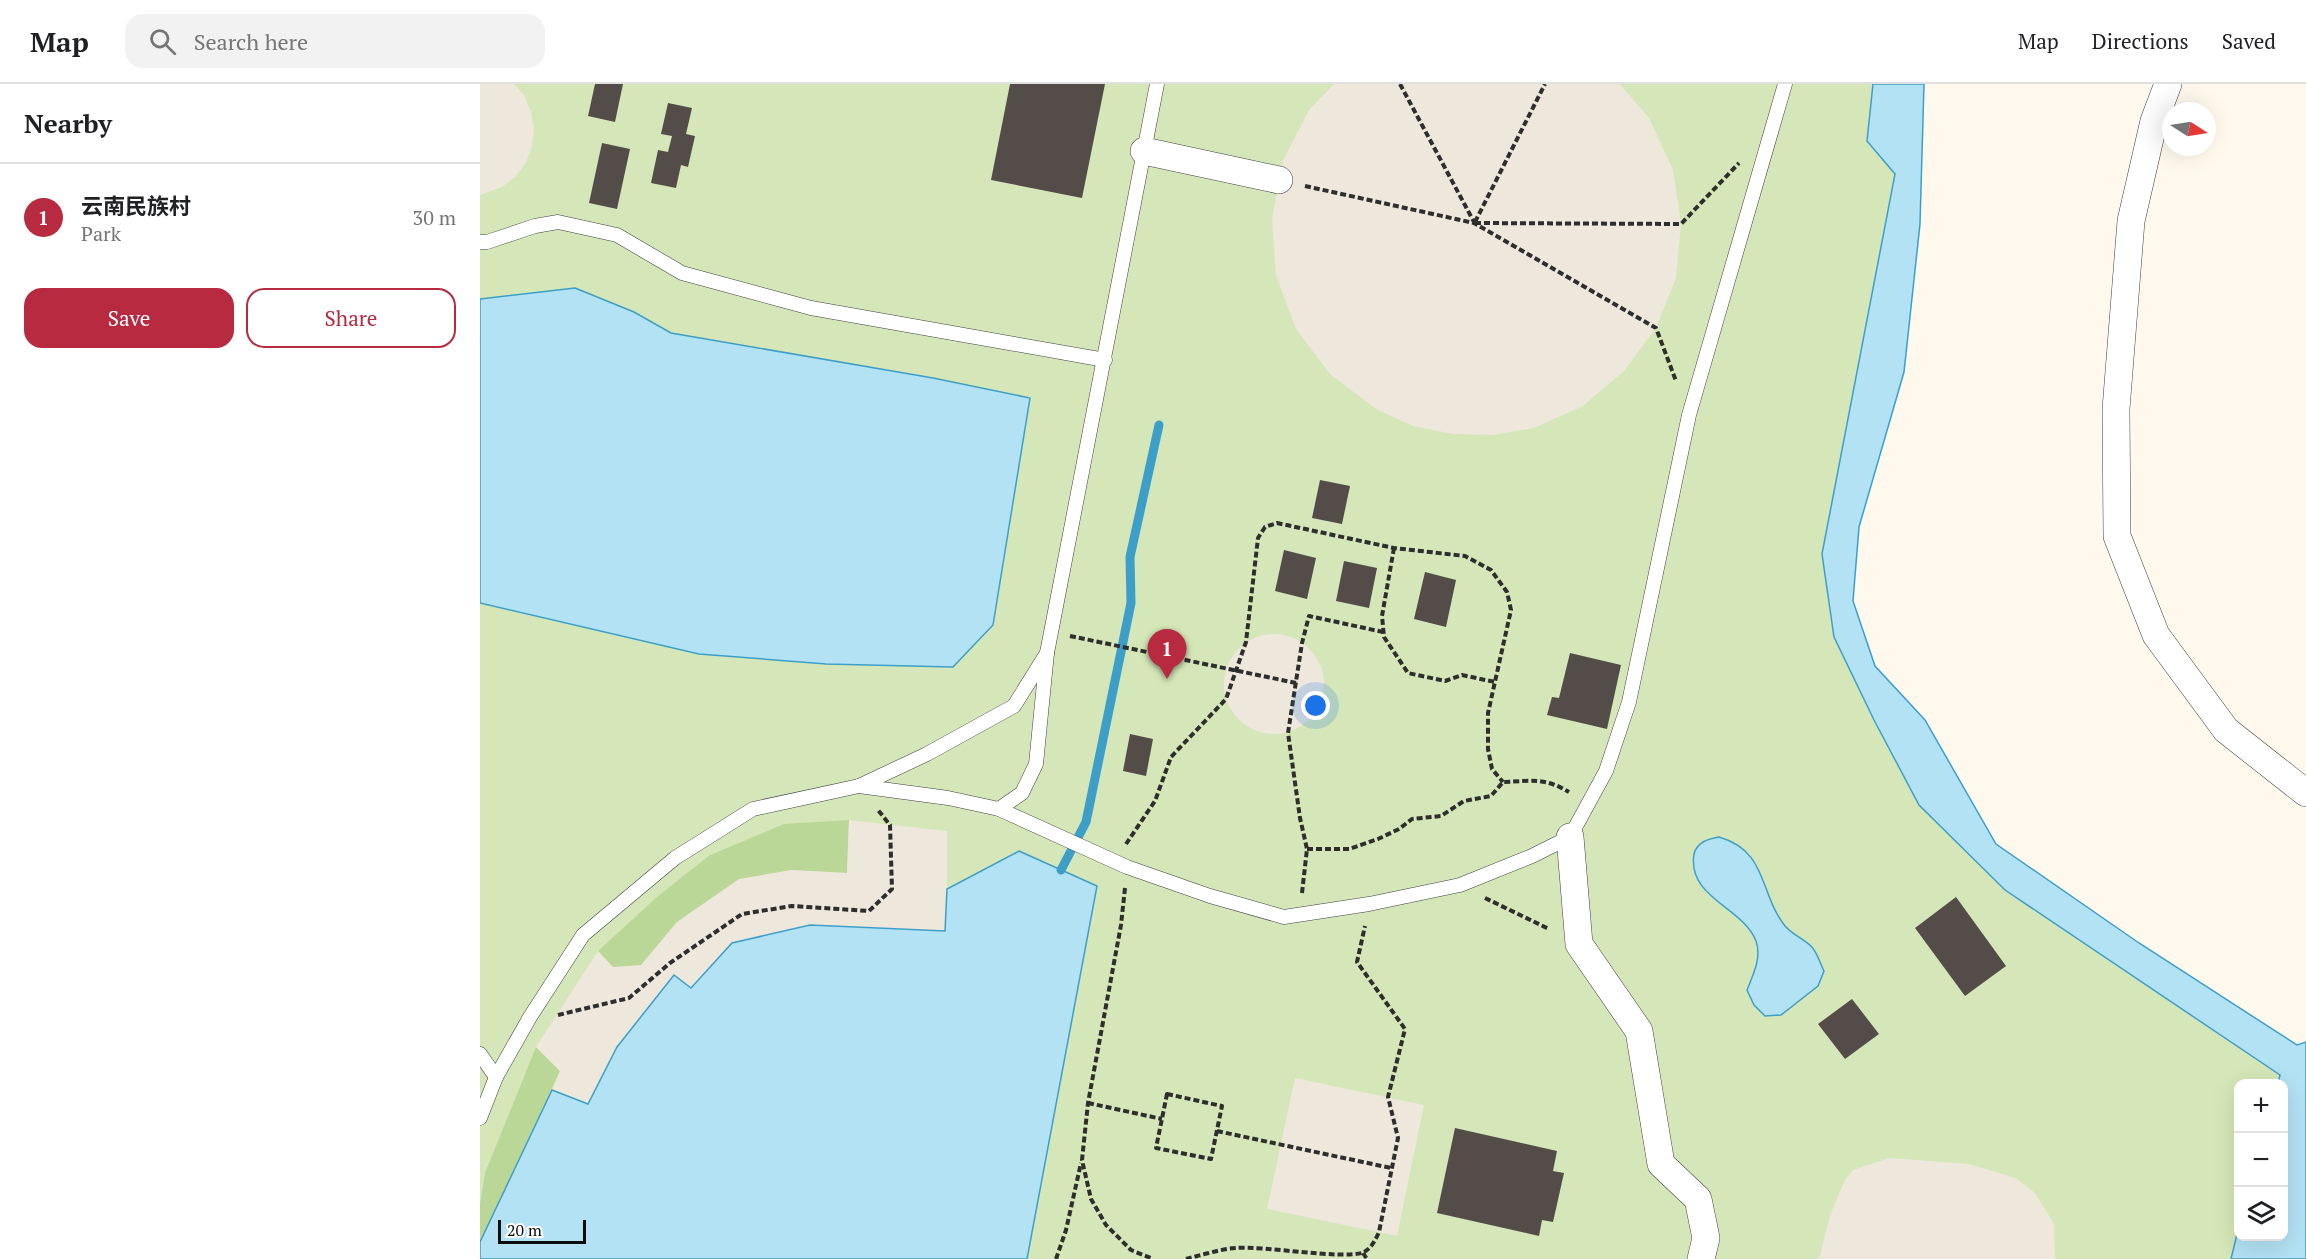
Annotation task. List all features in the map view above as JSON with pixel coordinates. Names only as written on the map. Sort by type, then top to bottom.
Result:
[{"type":"street","points":[[2168,84],[2154,121],[2131,222],[2116,409],[2117,536],[2157,636],[2163,645],[2226,730],[2306,793]]},
{"type":"street","points":[[1144,151],[1279,180]]},
{"type":"street","points":[[1570,837],[1579,944],[1639,1031],[1661,1164],[1698,1199],[1706,1238],[1701,1259]]},
{"type":"lane","points":[[999,809],[1022,793],[1036,764],[1047,653],[1157,84]]},
{"type":"lane","points":[[859,786],[948,798],[999,809],[1119,863],[1210,896],[1284,917],[1369,904],[1460,885],[1532,856],[1570,837],[1606,771],[1629,702],[1689,415],[1785,84]]},
{"type":"lane","points":[[480,242],[487,242],[535,226],[558,222],[617,235],[682,273],[811,308],[1105,360]]},
{"type":"lane","points":[[480,1118],[496,1077],[530,1017],[583,935],[675,858],[753,809],[859,786],[927,754],[1014,706],[1047,653]]},
{"type":"lane","points":[[480,1054],[496,1077]]},
{"type":"path","points":[[1400,84],[1474,223],[1656,328],[1689,415]]},
{"type":"path","points":[[1474,223],[1545,84]]},
{"type":"path","points":[[1279,180],[1474,223],[1681,224],[1742,160]]},
{"type":"path","points":[[1056,1259],[1066,1230],[1082,1160],[1088,1103],[1121,925],[1119,863],[1126,842],[1155,801],[1171,757],[1226,699],[1246,642],[1258,538],[1265,527],[1277,523],[1394,548],[1465,556],[1491,570],[1507,592],[1511,610],[1488,713],[1488,749],[1492,769],[1503,783]]},
{"type":"path","points":[[1394,548],[1382,616],[1383,632],[1408,674],[1445,681],[1462,675],[1495,682]]},
{"type":"path","points":[[1299,915],[1307,849],[1300,818],[1288,733],[1309,616],[1383,632]]},
{"type":"path","points":[[1097,642],[1296,683]]},
{"type":"path","points":[[1307,849],[1349,849],[1399,829],[1412,819],[1441,816],[1464,801],[1491,796],[1503,783],[1540,780],[1554,783],[1588,804]]},
{"type":"path","points":[[530,1017],[556,1015],[628,998],[670,963],[742,914],[792,906],[869,911],[892,889],[890,825],[859,786]]},
{"type":"path","points":[[1460,885],[1579,944]]},
{"type":"path","points":[[1186,1259],[1236,1248],[1327,1256],[1354,1256],[1363,1253],[1373,1245],[1379,1232],[1398,1138],[1388,1097],[1405,1029],[1357,962],[1369,904]]},
{"type":"path","points":[[1167,1094],[1222,1106],[1217,1131],[1210,1160],[1156,1148],[1167,1094]]},
{"type":"path","points":[[1088,1103],[1162,1119]]},
{"type":"path","points":[[1217,1131],[1391,1168]]},
{"type":"path","points":[[1082,1160],[1091,1198],[1106,1226],[1131,1250],[1153,1259]]},
{"type":"path","points":[[1363,1253],[1367,1259]]},
{"type":"green space","points":[[480,84],[1873,84],[1867,141],[1895,174],[1822,554],[1834,637],[1919,805],[2004,890],[2280,1075],[2279,1079],[2234,1079],[2235,1241],[2231,1259],[480,1259]]},
{"type":"green space","points":[[849,820],[847,873],[791,870],[677,922],[642,965],[613,968],[598,951],[658,896],[710,855],[784,824]]},
{"type":"green space","points":[[536,1047],[560,1071],[480,1242],[480,1204],[485,1173]]},
{"type":"shaded area","points":[[480,84],[514,84],[524,95],[531,112],[534,129],[532,146],[526,162],[516,176],[502,187],[480,195]]},
{"type":"shaded area","points":[[1334,84],[1620,84],[1649,118],[1673,170],[1681,224],[1676,278],[1656,328],[1624,371],[1583,406],[1534,428],[1493,435],[1453,434],[1413,426],[1376,409],[1330,374],[1296,329],[1276,275],[1272,218],[1283,161],[1309,110]]},
{"type":"shaded area","points":[[1274,634],[1293,637],[1310,648],[1321,665],[1324,684],[1321,703],[1310,720],[1293,731],[1274,734],[1255,731],[1238,720],[1227,703],[1224,684],[1227,665],[1238,648],[1255,637]]},
{"type":"shaded area","points":[[849,820],[947,831],[945,931],[810,925],[732,943],[691,988],[674,975],[617,1047],[588,1105],[552,1090],[560,1071],[536,1047],[598,951],[613,967],[641,965],[677,922],[739,879],[791,870],[847,873]]},
{"type":"shaded area","points":[[1295,1078],[1424,1105],[1397,1236],[1267,1209]]},
{"type":"shaded area","points":[[1889,1158],[1969,1164],[2016,1178],[2035,1193],[2054,1224],[2055,1259],[1819,1259],[1830,1215],[1845,1180],[1853,1170]]},
{"type":"water","points":[[1873,84],[1924,84],[1920,224],[1904,372],[1859,527],[1853,601],[1875,666],[1925,720],[1996,844],[2139,943],[2297,1045],[2306,1042],[2306,1259],[2231,1259],[2235,1241],[2288,1241],[2288,1079],[2279,1079],[2280,1075],[2005,890],[1919,805],[1834,637],[1822,554],[1895,174],[1867,141]]},
{"type":"water","points":[[575,288],[634,312],[671,333],[933,378],[1030,398],[993,625],[953,667],[826,664],[699,654],[480,603],[480,299]]},
{"type":"water","points":[[1719,837],[1735,843],[1755,863],[1785,926],[1813,948],[1824,971],[1818,986],[1781,1015],[1765,1016],[1754,1005],[1747,990],[1757,960],[1756,941],[1740,919],[1707,892],[1694,869],[1695,850],[1707,840]]},
{"type":"water","points":[[1019,851],[1097,886],[1027,1259],[480,1259],[480,1242],[552,1090],[588,1104],[617,1047],[674,975],[691,988],[732,943],[810,925],[945,931],[947,889]]},
{"type":"building","points":[[595,84],[623,84],[615,122],[588,116]]},
{"type":"building","points":[[1010,84],[1105,84],[1082,198],[991,180]]},
{"type":"building","points":[[668,103],[692,108],[686,134],[695,136],[688,167],[681,165],[676,188],[651,183],[658,150],[668,152],[672,136],[661,134]]},
{"type":"building","points":[[602,143],[630,149],[617,209],[589,203]]},
{"type":"building","points":[[1320,480],[1350,486],[1342,524],[1312,518]]},
{"type":"building","points":[[1284,550],[1316,558],[1307,599],[1275,591]]},
{"type":"building","points":[[1344,561],[1377,568],[1369,608],[1336,601]]},
{"type":"building","points":[[1425,572],[1456,580],[1446,627],[1414,619]]},
{"type":"building","points":[[1570,653],[1621,665],[1607,729],[1547,715],[1552,697],[1559,698]]},
{"type":"building","points":[[1130,734],[1153,739],[1146,776],[1123,771]]},
{"type":"building","points":[[1956,897],[2006,966],[1965,996],[1915,928]]},
{"type":"building","points":[[1852,999],[1879,1034],[1845,1059],[1818,1024]]},
{"type":"building","points":[[1455,1128],[1557,1151],[1553,1171],[1564,1173],[1553,1222],[1542,1220],[1539,1236],[1437,1213]]},
{"type":"waterway","points":[[1061,870],[1086,822],[1131,603],[1130,557],[1159,425]]},
{"type":"place","name":"云南民族村","points":[[1167,679]]}]
